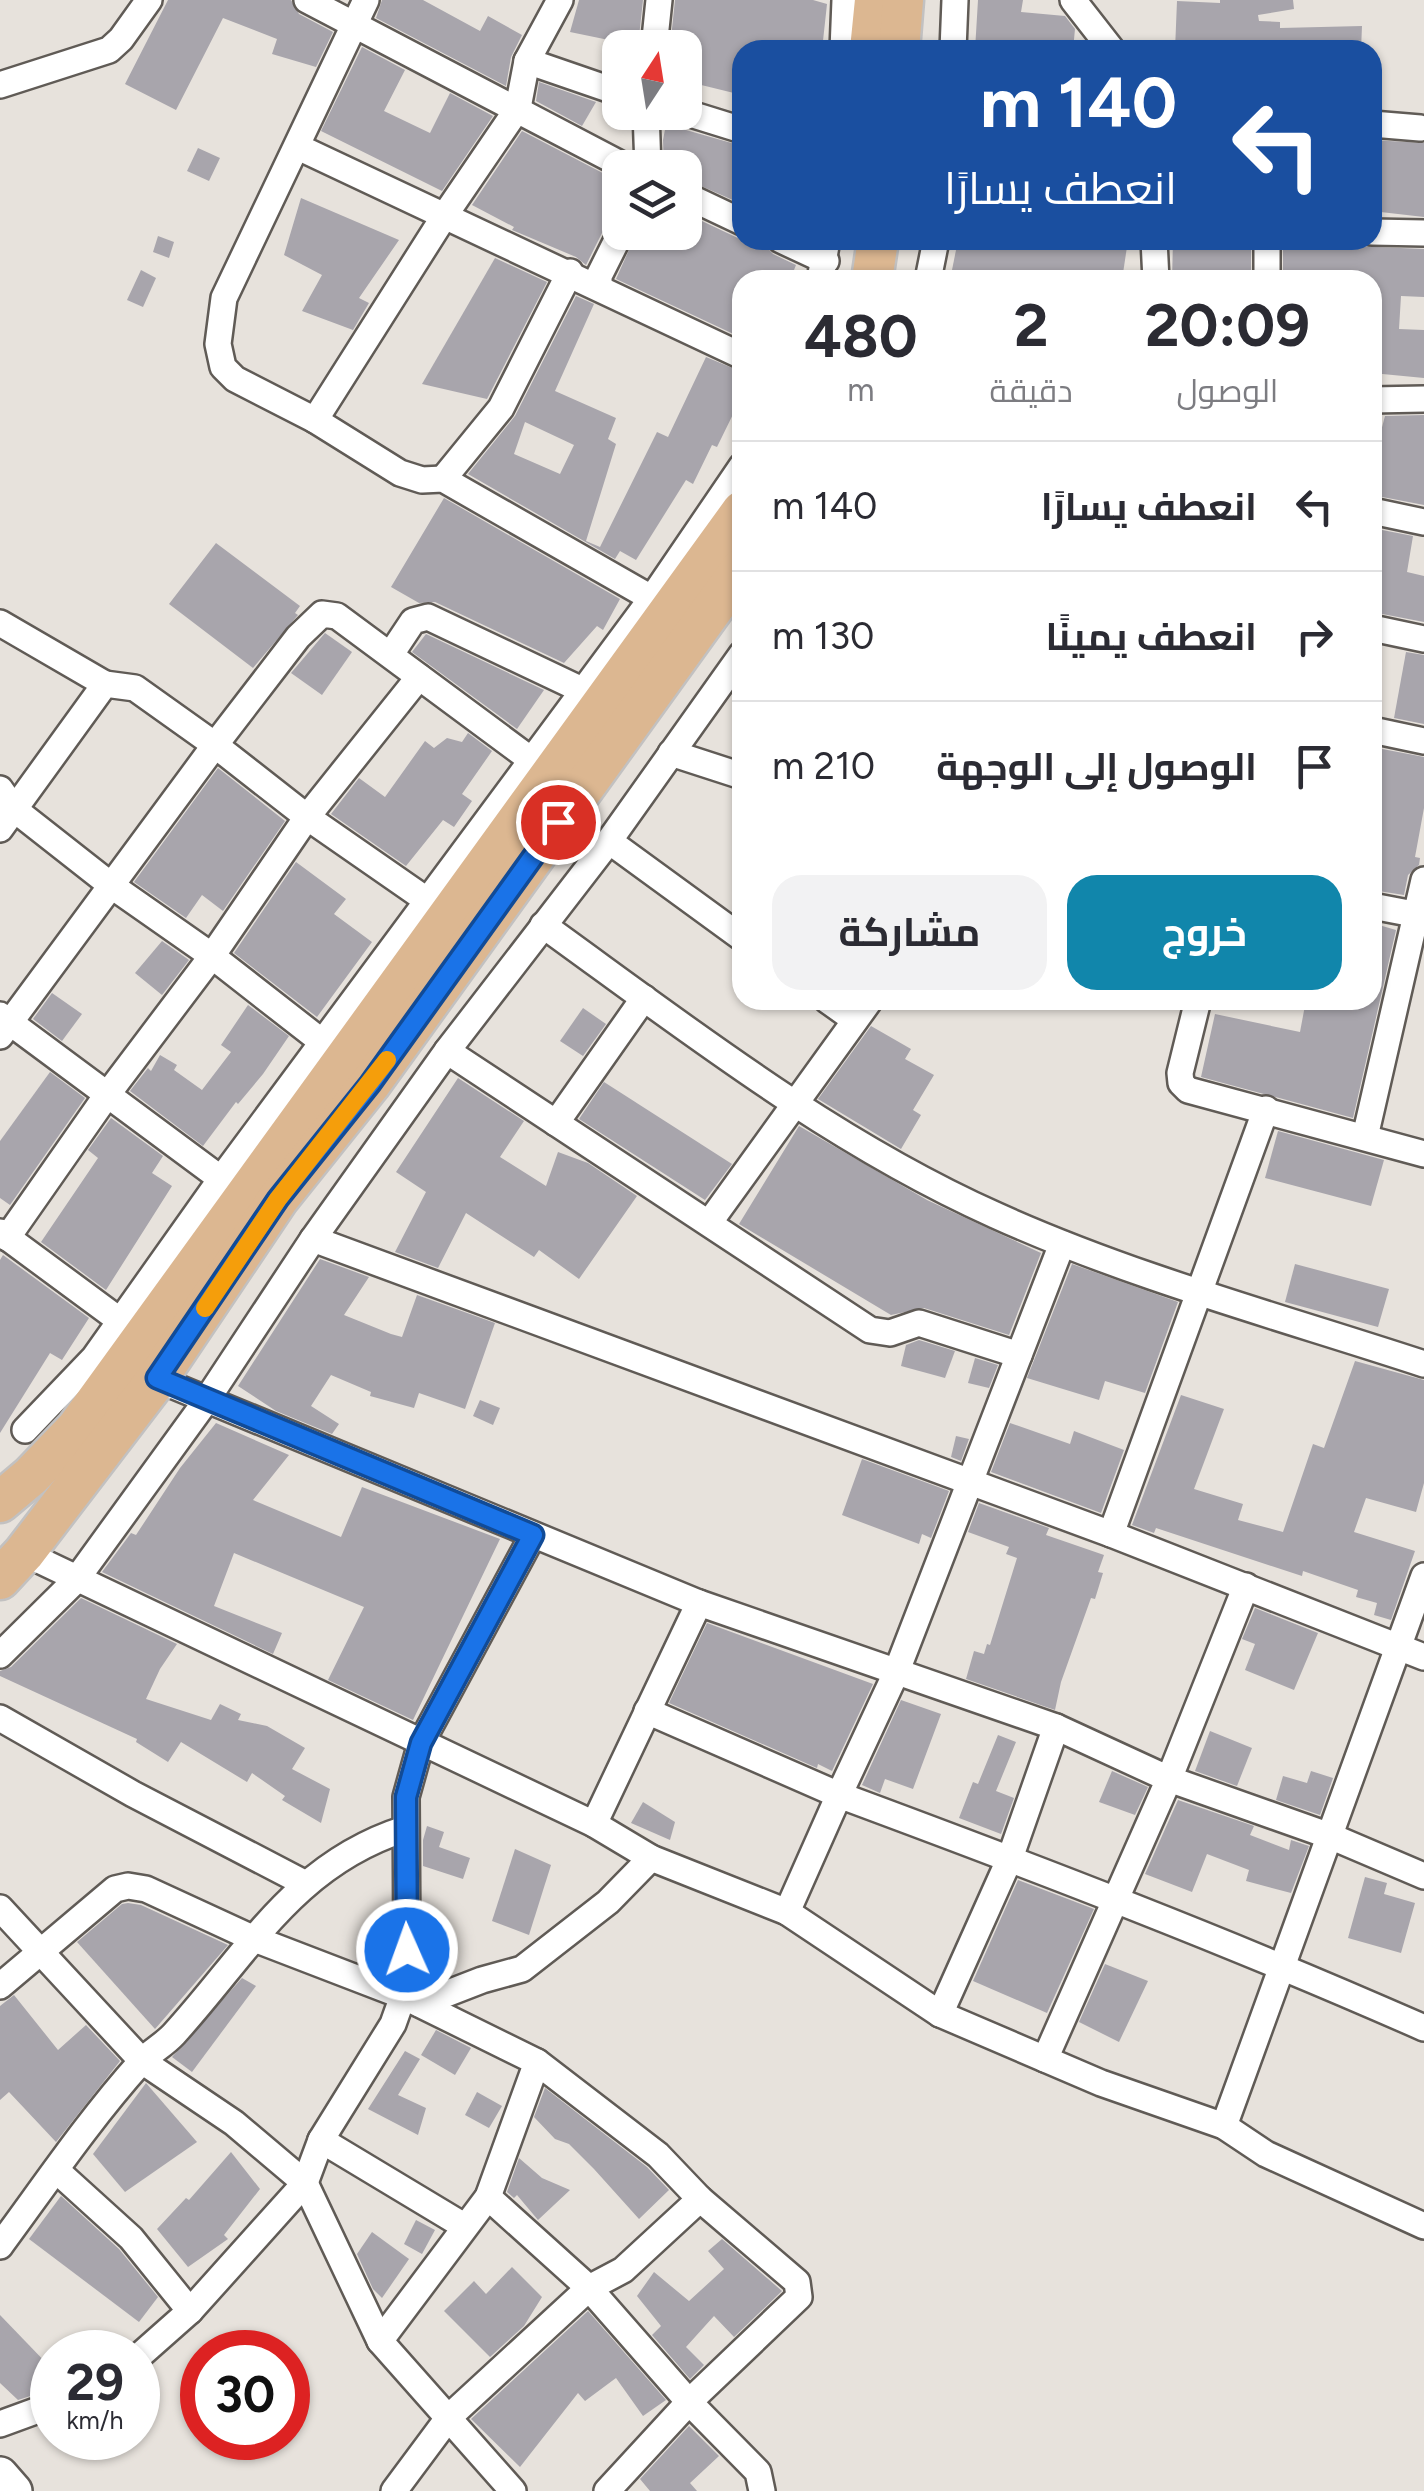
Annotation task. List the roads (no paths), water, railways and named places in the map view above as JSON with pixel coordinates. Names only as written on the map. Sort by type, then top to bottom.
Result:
[{"type":"main road","points":[[871,40],[875,0]]},
{"type":"main road","points":[[900,40],[903,0]]},
{"type":"main road","points":[[0,1502],[15,1480],[77,1428],[131,1329],[232,1188],[333,1050],[674,612],[732,570]]},
{"type":"main road","points":[[12,1566],[157,1378],[278,1199],[370,1084],[674,612]]},
{"type":"street","points":[[0,85],[109,50],[121,40],[149,0]]},
{"type":"street","points":[[307,0],[602,154]]},
{"type":"street","points":[[366,0],[224,298],[218,344],[223,367],[235,379],[316,420],[400,472],[422,480],[443,479],[674,612]]},
{"type":"street","points":[[316,420],[444,215],[518,108],[526,61],[560,0]]},
{"type":"street","points":[[656,30],[659,0]]},
{"type":"street","points":[[843,40],[846,0]]},
{"type":"street","points":[[954,0],[954,40]]},
{"type":"street","points":[[1073,0],[1104,40]]},
{"type":"street","points":[[526,61],[602,87]]},
{"type":"street","points":[[702,118],[732,127]]},
{"type":"street","points":[[1382,125],[1420,128]]},
{"type":"street","points":[[298,146],[732,351]]},
{"type":"street","points":[[702,204],[732,217]]},
{"type":"street","points":[[1382,232],[1424,233]]},
{"type":"street","points":[[599,287],[599,276],[612,250]]},
{"type":"street","points":[[808,250],[834,260]]},
{"type":"street","points":[[443,479],[501,408],[570,272]]},
{"type":"street","points":[[1382,400],[1424,398]]},
{"type":"street","points":[[105,684],[5,811],[212,956],[333,1050],[428,902],[582,690],[674,612],[732,487]]},
{"type":"street","points":[[1382,512],[1424,522]]},
{"type":"street","points":[[232,1188],[3,1024],[112,886],[298,637],[322,614],[337,616],[530,759]]},
{"type":"street","points":[[391,654],[414,620],[428,617],[582,690]]},
{"type":"street","points":[[0,623],[105,684],[135,688],[428,902]]},
{"type":"street","points":[[1382,630],[1424,639]]},
{"type":"street","points":[[0,1655],[76,1580],[206,1401],[313,1239],[447,1051],[609,841],[732,668]]},
{"type":"street","points":[[25,1430],[94,1358],[131,1329],[4,1235],[212,956],[307,817],[420,677]]},
{"type":"street","points":[[1382,732],[1424,742]]},
{"type":"street","points":[[670,753],[732,773]]},
{"type":"street","points":[[609,841],[732,931]]},
{"type":"street","points":[[1365,1137],[1421,916],[1424,880]]},
{"type":"street","points":[[1382,908],[1421,916]]},
{"type":"street","points":[[542,925],[796,1103],[924,1180],[1062,1244],[1424,1364]]},
{"type":"street","points":[[556,1122],[644,998]]},
{"type":"street","points":[[708,1223],[863,1010]]},
{"type":"street","points":[[1196,1010],[1180,1074],[1181,1083],[1188,1090],[1424,1154]]},
{"type":"street","points":[[447,1051],[870,1330],[890,1333],[919,1323],[1020,1356]]},
{"type":"street","points":[[1111,1534],[1266,1110]]},
{"type":"street","points":[[313,1239],[1111,1534],[1412,1652]]},
{"type":"street","points":[[787,1912],[896,1672],[1062,1244]]},
{"type":"street","points":[[157,1378],[699,1603],[1056,1727],[1169,1779],[1330,1836],[1424,1876]]},
{"type":"street","points":[[411,2000],[406,1797],[421,1743],[533,1535]]},
{"type":"street","points":[[12,1566],[76,1580],[594,1824],[651,1858],[787,1912],[940,2014],[1101,2084],[1224,2126],[1266,2154],[1424,2226]]},
{"type":"street","points":[[1224,2126],[1330,1836],[1412,1652],[1424,1576]]},
{"type":"street","points":[[1045,2059],[1169,1779],[1246,1586]]},
{"type":"street","points":[[594,1824],[699,1603]]},
{"type":"street","points":[[648,1711],[840,1795],[1283,1966],[1424,2028]]},
{"type":"street","points":[[0,1718],[133,1794],[306,1884]]},
{"type":"street","points":[[940,2014],[1010,1858],[1056,1727]]},
{"type":"street","points":[[0,2246],[142,2061],[172,2036],[277,1909],[330,1864],[382,1836],[405,1829]]},
{"type":"street","points":[[160,2338],[190,2311],[305,2183],[321,2140],[411,2000],[522,1969],[608,1902],[651,1858]]},
{"type":"street","points":[[0,1986],[115,1890],[128,1886],[185,1905],[252,1938],[411,2000],[537,2062],[658,2155],[700,2199],[798,2282],[799,2297],[689,2402],[606,2491]]},
{"type":"street","points":[[0,1908],[142,2061],[234,2122],[305,2183],[380,2341],[514,2491]]},
{"type":"street","points":[[380,2341],[488,2197],[537,2062]]},
{"type":"street","points":[[321,2140],[464,2226]]},
{"type":"street","points":[[56,2170],[131,2238],[190,2311]]},
{"type":"street","points":[[488,2197],[589,2288],[689,2402],[758,2472],[762,2491]]},
{"type":"street","points":[[394,2491],[449,2416],[589,2288],[623,2270],[700,2199]]},
{"type":"street","points":[[0,2424],[30,2414]]},
{"type":"street","points":[[0,2475],[14,2491]]}]
